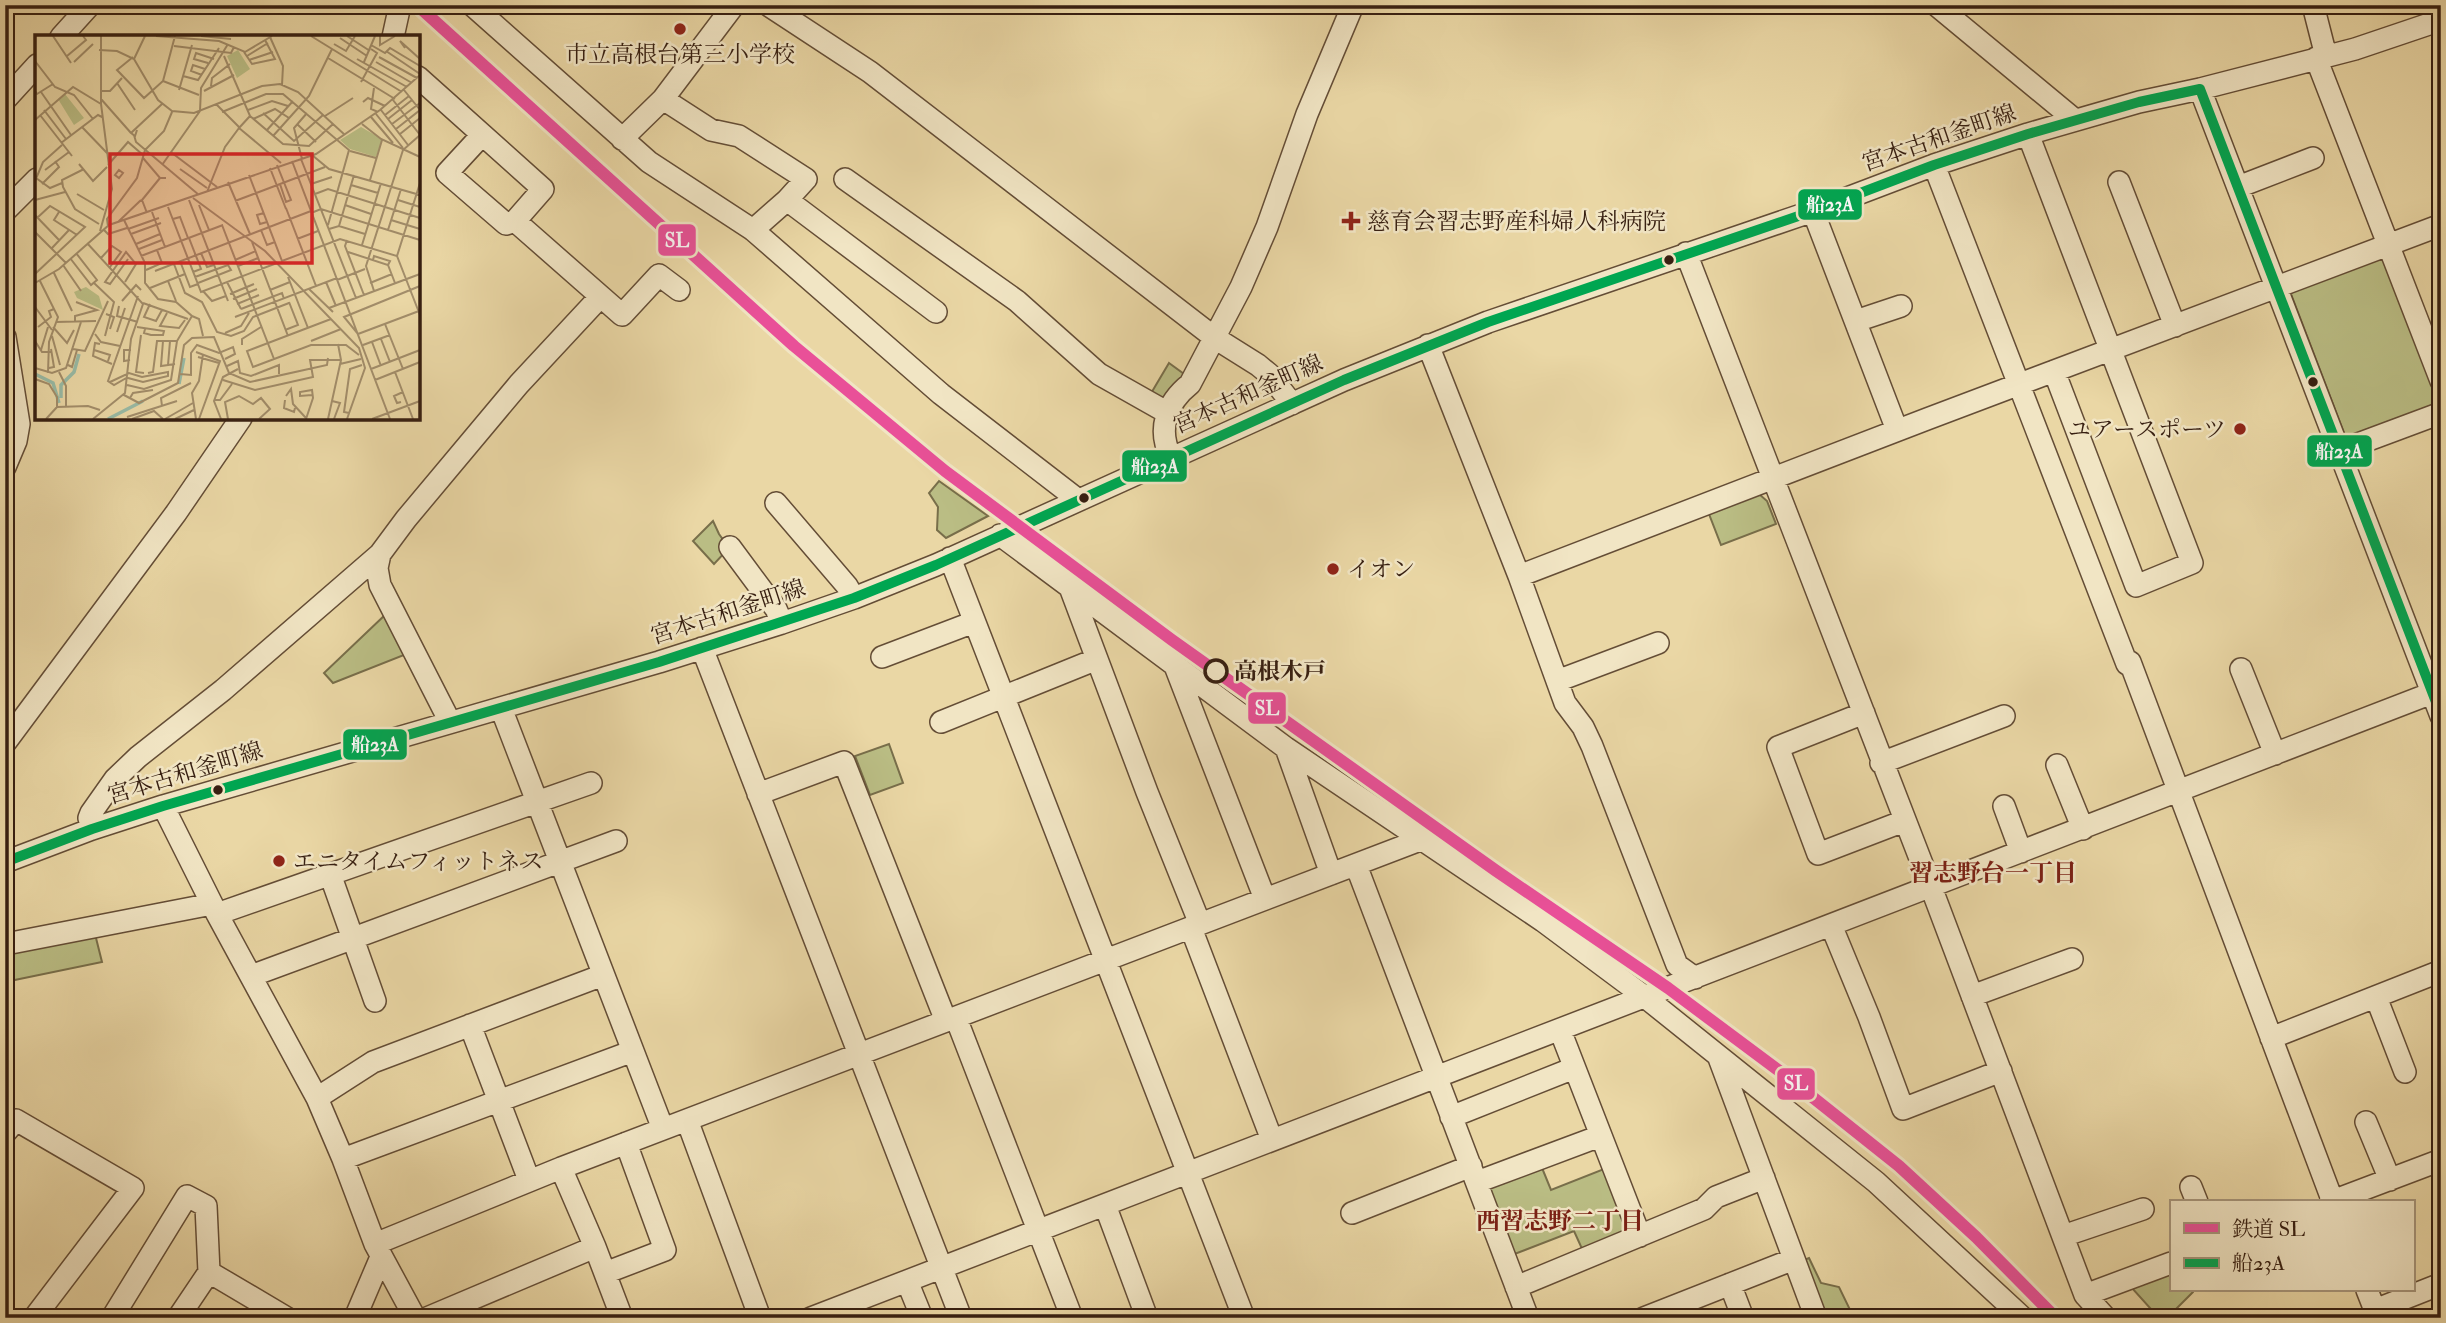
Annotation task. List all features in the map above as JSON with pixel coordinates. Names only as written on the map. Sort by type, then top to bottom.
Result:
[{"type":"street","points":[[63,35],[90,5]]},
{"type":"street","points":[[472,5],[649,162],[753,229],[941,394],[1077,499]]},
{"type":"street","points":[[622,139],[663,99],[734,5]]},
{"type":"street","points":[[768,5],[870,72],[1215,338],[1263,370],[1292,404]]},
{"type":"street","points":[[1171,457],[1163,431],[1168,413],[1190,384],[1241,287],[1267,227],[1307,114],[1353,5]]},
{"type":"street","points":[[1936,5],[2075,120]]},
{"type":"street","points":[[2313,5],[2321,57],[2388,246],[2439,372]]},
{"type":"street","points":[[393,35],[398,6]]},
{"type":"street","name":"宮本古和釜町線","points":[[5,862],[163,806],[450,722],[503,713],[854,598],[950,558],[1171,457],[1428,345],[1561,295],[1814,211],[1934,165],[2075,120],[2321,57],[2441,20]]},
{"type":"street","points":[[5,100],[35,67]]},
{"type":"street","points":[[420,79],[543,189],[515,221],[506,224],[447,173],[482,135]]},
{"type":"street","points":[[2200,89],[2441,715]]},
{"type":"street","points":[[663,99],[711,130],[739,136],[806,179],[787,200],[753,229]]},
{"type":"street","points":[[2028,134],[2192,563],[2136,586],[2054,371]]},
{"type":"street","points":[[2238,187],[2313,158]]},
{"type":"street","points":[[1934,165],[2178,791],[2331,1200]]},
{"type":"street","points":[[845,179],[1017,301],[1098,374],[1168,413]]},
{"type":"street","points":[[5,211],[35,181]]},
{"type":"street","points":[[2119,182],[2175,326]]},
{"type":"street","points":[[787,200],[936,312]]},
{"type":"street","points":[[1814,211],[1897,430]]},
{"type":"street","points":[[515,221],[622,315],[659,275],[679,290]]},
{"type":"street","points":[[1519,576],[2441,225]]},
{"type":"street","points":[[1686,253],[2085,1295],[2106,1318]]},
{"type":"street","points":[[92,829],[89,818],[91,813],[115,779],[138,757],[223,690],[380,554],[406,519],[538,364],[600,297]]},
{"type":"street","points":[[1856,321],[1901,306]]},
{"type":"street","points":[[5,337],[19,424],[16,441],[5,467]]},
{"type":"street","points":[[1428,345],[1519,576],[1565,703],[1583,727],[1592,746],[1677,965],[1695,978]]},
{"type":"street","points":[[2339,452],[2441,413]]},
{"type":"street","points":[[5,743],[176,513],[240,420]]},
{"type":"street","points":[[776,503],[847,586],[854,598]]},
{"type":"street","points":[[1000,535],[1286,748],[1543,921],[1645,997],[1876,1182],[2023,1318]]},
{"type":"street","points":[[730,547],[776,609],[782,623]]},
{"type":"street","points":[[380,554],[377,568],[380,585],[450,722]]},
{"type":"street","points":[[950,558],[1244,1318]]},
{"type":"street","points":[[1071,590],[1272,1140]]},
{"type":"street","points":[[883,657],[974,622]]},
{"type":"street","points":[[1557,681],[1658,643]]},
{"type":"street","points":[[702,648],[961,1318]]},
{"type":"street","points":[[942,722],[1097,659]]},
{"type":"street","points":[[1175,666],[1265,899]]},
{"type":"street","points":[[2241,669],[2276,754]]},
{"type":"street","points":[[811,1318],[847,1311],[907,1281],[2432,693]]},
{"type":"street","points":[[503,713],[663,1129]]},
{"type":"street","points":[[1864,713],[1778,747],[1818,854],[1904,821]]},
{"type":"street","points":[[1881,763],[2004,716]]},
{"type":"street","points":[[1286,748],[1331,874]]},
{"type":"street","points":[[758,794],[844,762],[1072,1318]]},
{"type":"street","points":[[2057,765],[2083,828]]},
{"type":"street","points":[[5,947],[11,943],[215,909],[330,874],[592,783]]},
{"type":"street","points":[[163,806],[317,1098],[378,1251],[415,1318]]},
{"type":"street","points":[[2004,806],[2021,852]]},
{"type":"street","points":[[355,1318],[378,1251],[529,1180],[1420,840]]},
{"type":"street","points":[[251,975],[616,841]]},
{"type":"street","points":[[1356,865],[1528,1318]]},
{"type":"street","points":[[330,874],[375,1001]]},
{"type":"street","points":[[1831,926],[1870,1017],[1903,1109],[2001,1071]]},
{"type":"street","points":[[1972,996],[2072,959]]},
{"type":"street","points":[[317,1098],[373,1062],[603,975]]},
{"type":"street","points":[[2271,1038],[2376,997],[2439,979]]},
{"type":"street","points":[[2376,997],[2405,1072]]},
{"type":"street","points":[[470,1025],[529,1180]]},
{"type":"street","points":[[1560,1030],[1640,1236]]},
{"type":"street","points":[[343,1159],[632,1051]]},
{"type":"street","points":[[1718,1056],[1816,1318]]},
{"type":"street","points":[[1451,1117],[1574,1068]]},
{"type":"street","points":[[687,1120],[760,1318]]},
{"type":"street","points":[[5,1133],[16,1121],[133,1188],[34,1318]]},
{"type":"street","points":[[2366,1122],[2390,1180]]},
{"type":"street","points":[[1352,1213],[1600,1136]]},
{"type":"street","points":[[606,1273],[665,1250],[626,1143]]},
{"type":"street","points":[[2337,1200],[2441,1160]]},
{"type":"street","points":[[561,1168],[606,1273],[622,1318]]},
{"type":"street","points":[[1516,1287],[1704,1209],[1716,1197],[1764,1178]]},
{"type":"street","points":[[112,1318],[187,1196],[206,1206],[209,1272],[178,1318]]},
{"type":"street","points":[[1105,1205],[1147,1318]]},
{"type":"street","points":[[2063,1236],[2143,1209]]},
{"type":"street","points":[[427,1318],[595,1247]]},
{"type":"street","points":[[1644,1318],[1677,1312],[1730,1284],[1794,1259]]},
{"type":"street","points":[[2085,1295],[2170,1263]]},
{"type":"street","points":[[209,1272],[286,1318]]},
{"type":"street","points":[[907,1281],[922,1318]]},
{"type":"street","points":[[2368,1292],[2376,1314],[2441,1283]]},
{"type":"street","points":[[1730,1284],[1743,1318]]},
{"type":"green space","points":[[2379,255],[2385,259],[2440,400],[2438,408],[2346,438],[2291,294],[2294,289]]},
{"type":"green space","points":[[1169,363],[1184,374],[1163,401],[1150,395]]},
{"type":"green space","points":[[939,481],[988,516],[946,538],[937,530],[938,507],[929,493]]},
{"type":"green space","points":[[1759,494],[1767,501],[1776,524],[1721,545],[1709,514]]},
{"type":"green space","points":[[713,521],[729,548],[714,564],[693,541]]},
{"type":"green space","points":[[386,614],[404,655],[333,683],[324,673]]},
{"type":"green space","points":[[889,744],[903,783],[870,795],[855,756]]},
{"type":"green space","points":[[95,934],[102,962],[5,982],[5,954]]},
{"type":"green space","points":[[1540,1163],[1551,1190],[1609,1167],[1629,1232],[1583,1251],[1574,1231],[1512,1255],[1485,1191]]},
{"type":"green space","points":[[1809,1258],[1821,1283],[1839,1287],[1854,1318],[1822,1318],[1799,1262]]},
{"type":"green space","points":[[2170,1272],[2170,1292],[2193,1292],[2167,1318],[2159,1318],[2131,1287]]},
{"type":"rail line","name":"SL","points":[[417,5],[794,346],[945,471],[1172,640],[1495,870],[1668,988],[1786,1076],[1899,1166],[1976,1237],[2056,1318]]},
{"type":"transit line","name":"船23A","points":[[2200,89],[2441,715]]},
{"type":"transit line","name":"船23A","points":[[5,862],[163,806],[659,662],[854,598],[936,565],[1344,380],[1488,322],[2028,134],[2139,102],[2200,89]]},
{"type":"place","name":"市立高根台第三小学校","points":[[680,29]]},
{"type":"place","name":"慈育会習志野産科婦人科病院","points":[[1351,221]]},
{"type":"place","name":"ユアースポーツ","points":[[2240,429]]},
{"type":"place","name":"イオン","points":[[1333,569]]},
{"type":"place","name":"高根木戸","points":[[1216,671]]},
{"type":"place","name":"エニタイムフィットネス","points":[[279,861]]},
{"type":"district","name":"習志野台一丁目","points":[[1993,873]]},
{"type":"district","name":"西習志野二丁目","points":[[1560,1221]]}]
